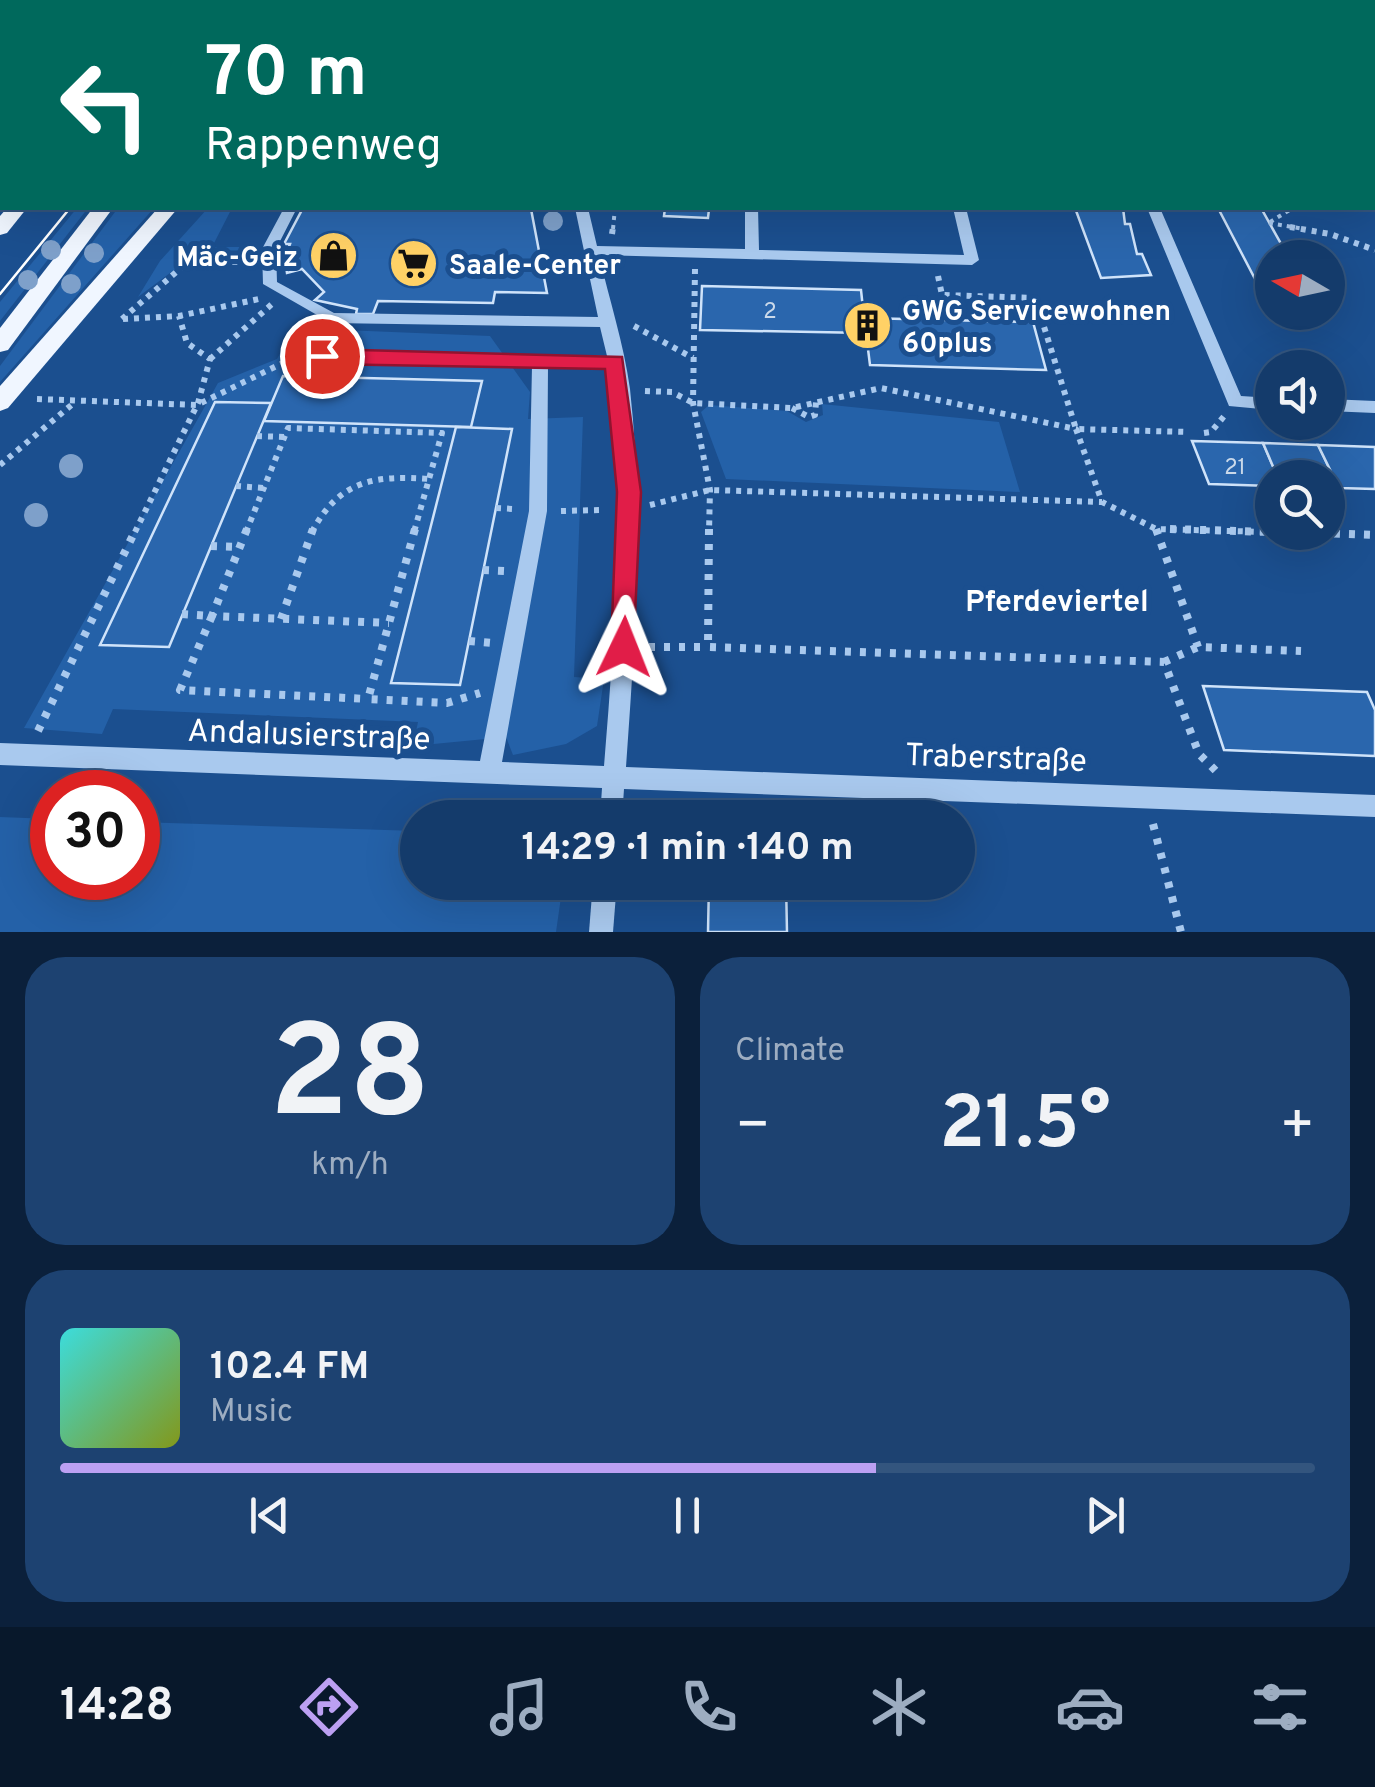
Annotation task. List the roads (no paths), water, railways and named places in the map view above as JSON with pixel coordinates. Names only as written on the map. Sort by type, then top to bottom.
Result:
[{"type":"main road","points":[[0,344],[100,210]]},
{"type":"main road","points":[[0,402],[166,210]]},
{"type":"street","points":[[289,210],[269,255],[270,284],[331,318],[608,322]]},
{"type":"street","points":[[583,210],[608,322],[626,435],[624,647],[612,800]]},
{"type":"street","points":[[752,210],[752,254]]},
{"type":"street","points":[[593,250],[972,260],[960,210]]},
{"type":"street","points":[[1153,210],[1235,402],[1255,403]]},
{"type":"street","points":[[322,356],[614,362]]},
{"type":"street","points":[[489,774],[538,511],[540,363]]},
{"type":"street","points":[[1345,406],[1375,407]]},
{"type":"street","name":"Andalusierstraße","points":[[0,754],[614,779]]},
{"type":"street","name":"Traberstraße","points":[[614,779],[1245,798],[1375,806]]},
{"type":"street","points":[[601,932],[604,900]]},
{"type":"tram line","points":[[0,294],[68,210]]},
{"type":"place","name":"Mäc-Geiz","points":[[333,256]]},
{"type":"place","name":"Saale-Center","points":[[414,264]]},
{"type":"place","name":"GWG Servicewohnen 60plus","points":[[867,326]]},
{"type":"district","name":"Pferdeviertel","points":[[1057,601]]}]
